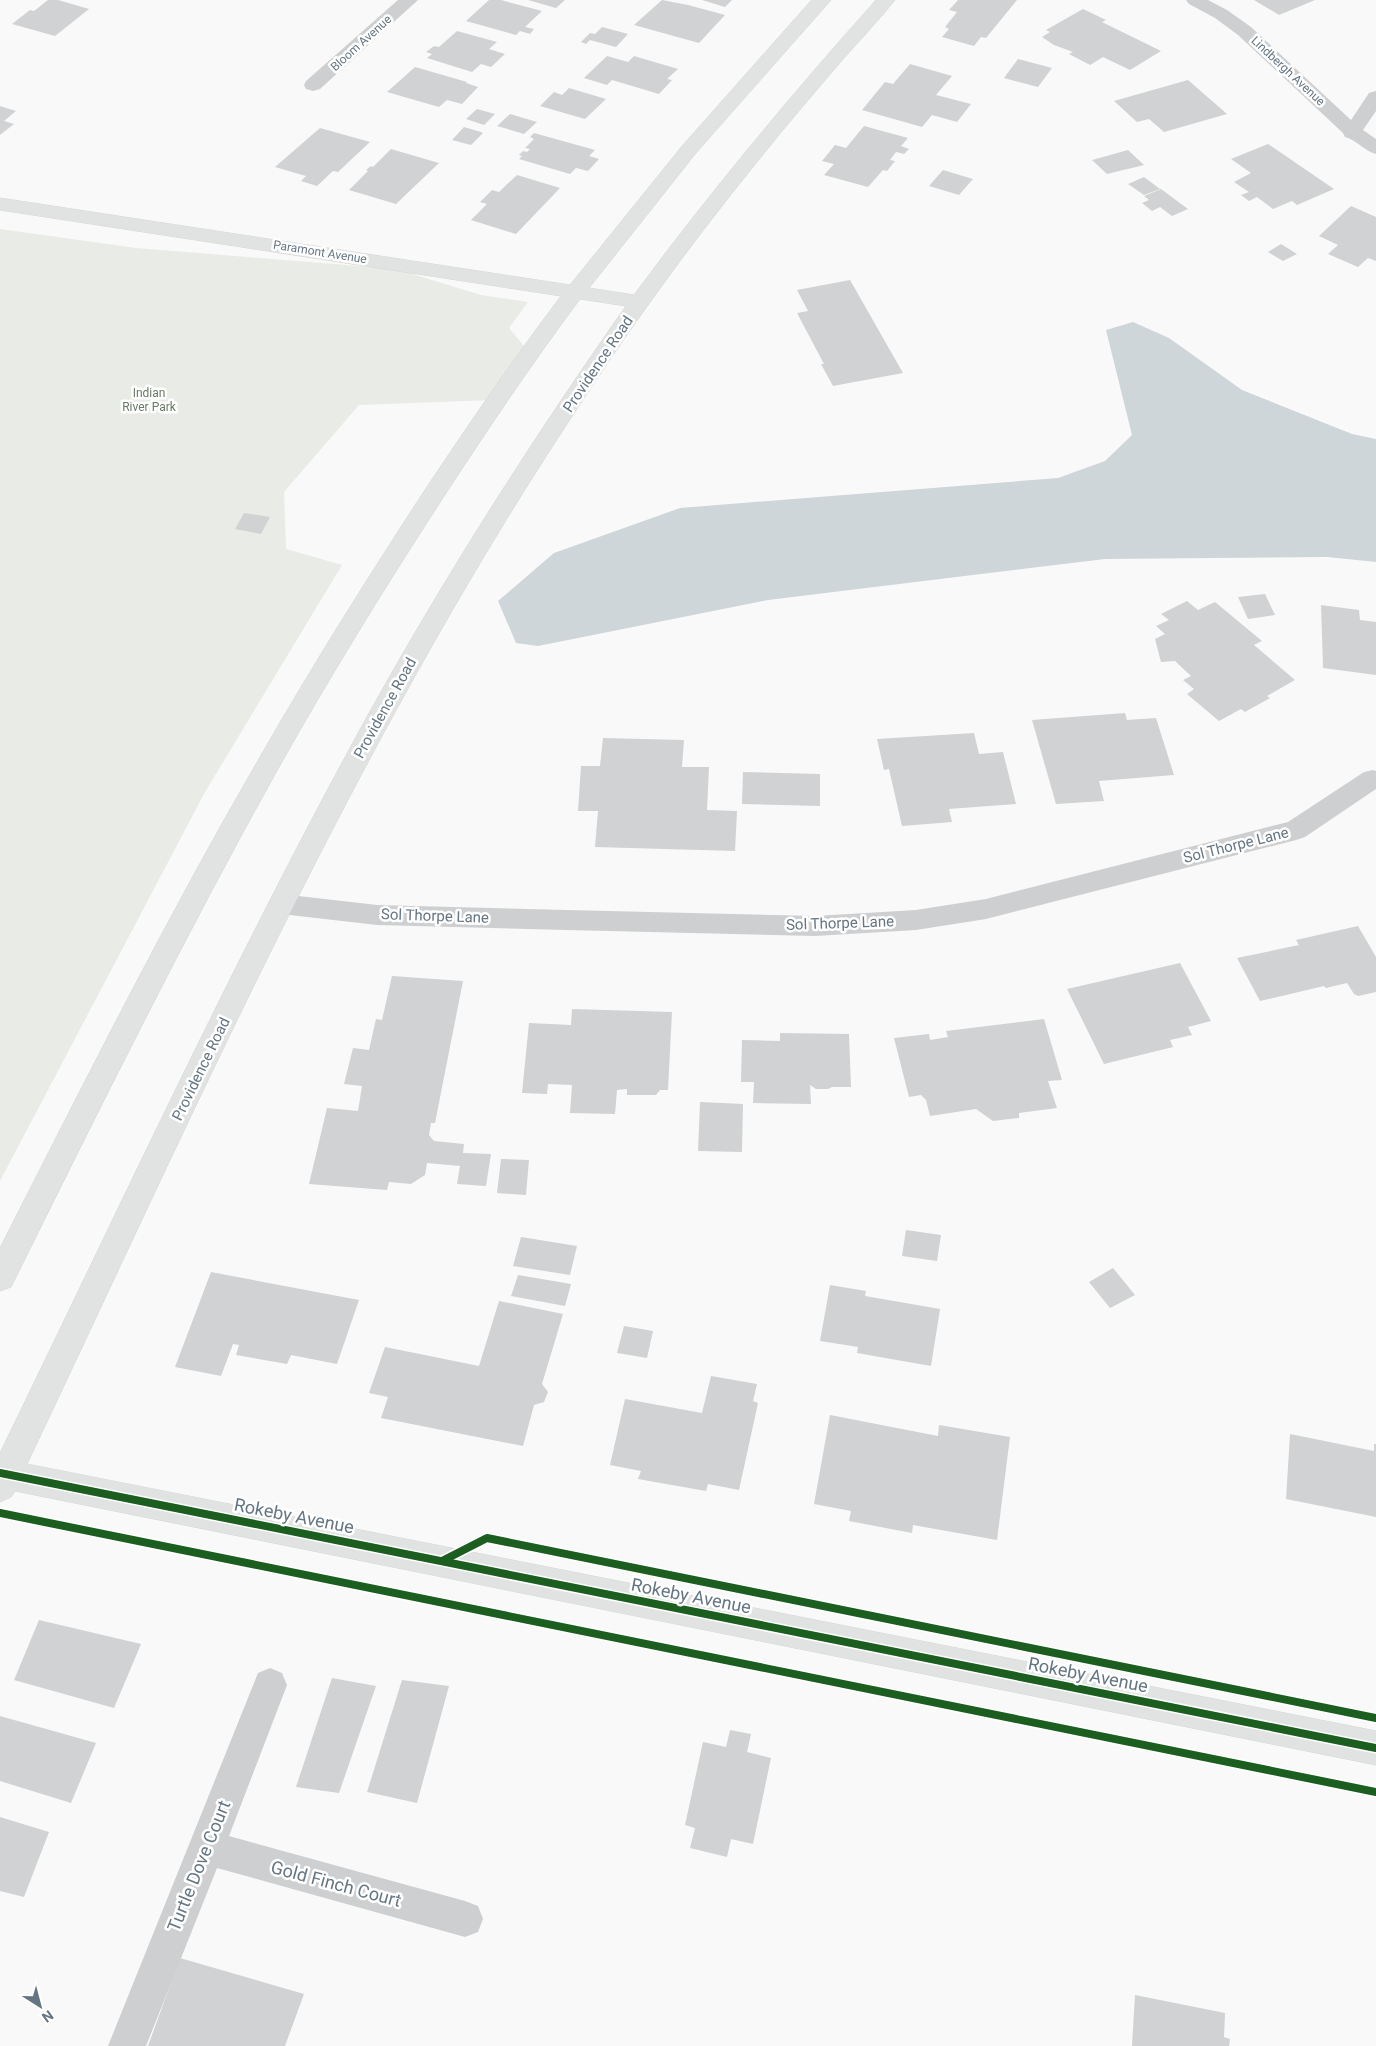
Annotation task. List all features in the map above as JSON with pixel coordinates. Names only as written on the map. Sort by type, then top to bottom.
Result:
[{"type":"main road","points":[[0,1278],[167,953],[240,816],[367,599],[464,450],[576,292],[708,126],[822,0]]},
{"type":"main road","name":"Providence Road","points":[[2,1478],[281,904],[370,734],[483,540],[545,442],[640,302],[732,180],[833,59],[886,0]]},
{"type":"main road","name":"Paramont Avenue","points":[[0,204],[640,302]]},
{"type":"main road","name":"Rokeby Avenue","points":[[2,1478],[1376,1748]]},
{"type":"street","name":"Bloom Avenue","points":[[313,85],[409,0]]},
{"type":"street","name":"Lindbergh Avenue","points":[[1195,0],[1243,29],[1276,58],[1352,133],[1376,148]]},
{"type":"street","points":[[1352,133],[1376,97]]},
{"type":"street","name":"Sol Thorpe Lane","points":[[281,904],[378,915],[567,920],[816,926],[916,920],[986,909],[1296,830],[1373,779]]},
{"type":"street","name":"Turtle Dove Court","points":[[127,2046],[270,1685]]},
{"type":"street","name":"Gold Finch Court","points":[[207,1848],[465,1919]]},
{"type":"green space","name":"Indian River Park","points":[[0,229],[136,248],[396,269],[481,295],[528,302],[509,328],[524,346],[492,400],[359,405],[284,492],[286,549],[342,565],[205,792],[0,1181]]},
{"type":"shaded area","points":[[1133,322],[1169,338],[1242,390],[1352,434],[1376,439],[1376,562],[1327,557],[1105,559],[768,600],[538,646],[516,643],[498,601],[554,553],[680,508],[1058,478],[1105,461],[1132,435],[1106,330]]},
{"type":"building","points":[[48,0],[58,0],[89,9],[55,36],[12,24],[30,10],[34,11]]},
{"type":"building","points":[[489,0],[501,0],[542,11],[525,27],[534,29],[530,34],[520,31],[516,35],[466,21]]},
{"type":"building","points":[[528,0],[565,0],[556,8]]},
{"type":"building","points":[[662,0],[725,15],[699,43],[634,25]]},
{"type":"building","points":[[702,0],[732,0],[725,7]]},
{"type":"building","points":[[958,0],[1017,0],[986,38],[981,37],[974,46],[942,37],[949,29],[945,27],[957,12],[949,10]]},
{"type":"building","points":[[1254,0],[1315,0],[1279,15]]},
{"type":"building","points":[[1083,9],[1106,20],[1102,22],[1161,51],[1130,70],[1103,57],[1090,65],[1069,54],[1073,52],[1054,45],[1042,37],[1050,32],[1046,30]]},
{"type":"building","points":[[602,27],[628,34],[616,47],[590,40],[586,44],[581,42],[590,33],[595,34]]},
{"type":"building","points":[[457,31],[497,42],[489,49],[505,54],[491,67],[481,64],[472,72],[427,58],[432,54],[426,52],[434,46],[439,47]]},
{"type":"building","points":[[607,56],[628,62],[634,56],[678,69],[667,79],[672,80],[659,94],[612,80],[607,85],[584,78]]},
{"type":"building","points":[[1018,59],[1052,68],[1038,87],[1004,78]]},
{"type":"building","points":[[910,64],[952,76],[936,95],[971,104],[957,122],[932,115],[922,127],[862,110],[885,82],[893,84]]},
{"type":"building","points":[[415,67],[478,87],[462,104],[447,100],[439,107],[387,92]]},
{"type":"building","points":[[1188,80],[1227,114],[1164,132],[1149,119],[1137,122],[1114,101]]},
{"type":"building","points":[[569,88],[606,99],[585,119],[540,106],[554,92],[562,95]]},
{"type":"building","points":[[0,106],[16,111],[4,121],[14,124],[0,135]]},
{"type":"building","points":[[477,109],[495,114],[484,125],[466,119]]},
{"type":"building","points":[[510,114],[537,122],[524,134],[497,126]]},
{"type":"building","points":[[864,126],[908,138],[901,146],[909,149],[904,154],[896,152],[890,160],[895,161],[887,171],[883,170],[868,187],[824,175],[834,164],[822,161],[835,145],[846,148]]},
{"type":"building","points":[[464,127],[483,133],[471,145],[452,140]]},
{"type":"building","points":[[320,128],[370,142],[338,172],[333,171],[317,186],[301,181],[306,176],[275,167]]},
{"type":"building","points":[[534,133],[595,150],[589,156],[599,159],[588,171],[576,168],[570,174],[519,159],[522,156],[519,155],[523,151],[527,152],[530,149],[525,148],[534,139],[530,137]]},
{"type":"building","points":[[1268,144],[1334,189],[1297,205],[1292,201],[1273,209],[1257,197],[1249,201],[1241,195],[1249,192],[1234,182],[1251,173],[1231,159]]},
{"type":"building","points":[[391,149],[439,163],[396,204],[349,190],[368,171],[366,170],[371,166],[373,167]]},
{"type":"building","points":[[1128,150],[1144,165],[1107,174],[1092,160]]},
{"type":"building","points":[[943,170],[973,179],[959,195],[929,186]]},
{"type":"building","points":[[517,175],[560,188],[516,234],[471,220],[487,204],[480,202],[492,190],[499,192]]},
{"type":"building","points":[[1144,177],[1160,189],[1144,195],[1128,184]]},
{"type":"building","points":[[1161,189],[1188,209],[1172,216],[1160,207],[1152,211],[1142,203],[1149,200],[1144,196]]},
{"type":"building","points":[[1351,206],[1376,217],[1376,261],[1368,258],[1358,267],[1328,254],[1338,245],[1319,236]]},
{"type":"building","points":[[1281,244],[1297,254],[1283,261],[1268,252]]},
{"type":"building","points":[[850,280],[903,373],[833,386],[821,364],[824,364],[797,313],[808,311],[797,290]]},
{"type":"building","points":[[244,513],[270,517],[261,534],[235,529]]},
{"type":"building","points":[[1265,594],[1275,615],[1248,619],[1238,597]]},
{"type":"building","points":[[1187,601],[1198,610],[1215,602],[1262,641],[1254,645],[1295,680],[1267,696],[1270,698],[1245,712],[1241,709],[1219,721],[1187,694],[1194,689],[1183,680],[1191,676],[1175,661],[1161,662],[1155,639],[1165,634],[1156,626],[1169,620],[1161,614]]},
{"type":"building","points":[[1321,605],[1359,610],[1360,620],[1376,622],[1376,675],[1323,668]]},
{"type":"building","points":[[1125,713],[1127,720],[1156,718],[1174,775],[1099,781],[1104,801],[1056,804],[1032,720]]},
{"type":"building","points":[[974,733],[979,754],[1003,752],[1016,804],[949,809],[952,822],[902,826],[889,769],[884,770],[877,739]]},
{"type":"building","points":[[603,738],[684,740],[682,767],[709,767],[707,810],[737,811],[735,851],[595,847],[598,811],[578,811],[581,766],[600,766]]},
{"type":"building","points":[[743,772],[820,774],[820,806],[742,804]]},
{"type":"building","points":[[1358,926],[1376,957],[1376,992],[1358,996],[1354,994],[1347,983],[1326,988],[1324,986],[1260,1001],[1237,958],[1299,945],[1296,940]]},
{"type":"building","points":[[1180,963],[1211,1021],[1188,1027],[1192,1035],[1170,1040],[1173,1047],[1104,1064],[1067,989]]},
{"type":"building","points":[[392,976],[463,981],[435,1123],[431,1123],[429,1135],[434,1141],[464,1144],[463,1153],[491,1154],[486,1186],[457,1184],[460,1166],[427,1163],[425,1175],[411,1184],[389,1182],[387,1190],[309,1184],[327,1108],[358,1111],[362,1086],[344,1084],[353,1048],[369,1050],[376,1019],[382,1020]]},
{"type":"building","points":[[572,1009],[672,1012],[668,1090],[660,1090],[656,1095],[627,1095],[627,1089],[617,1090],[615,1114],[570,1113],[572,1085],[548,1084],[547,1094],[522,1093],[529,1023],[571,1025]]},
{"type":"building","points":[[1044,1019],[1062,1080],[1048,1081],[1057,1108],[1019,1113],[1019,1118],[993,1121],[976,1109],[930,1116],[926,1100],[921,1095],[909,1097],[894,1038],[929,1034],[930,1040],[948,1037],[946,1031]]},
{"type":"building","points":[[780,1033],[849,1034],[851,1087],[816,1089],[810,1085],[811,1104],[753,1103],[754,1082],[741,1082],[742,1040],[780,1041]]},
{"type":"building","points":[[700,1102],[743,1104],[742,1152],[698,1151]]},
{"type":"building","points":[[501,1159],[529,1160],[526,1195],[497,1193]]},
{"type":"building","points":[[906,1230],[941,1235],[937,1261],[902,1256]]},
{"type":"building","points":[[521,1237],[577,1246],[570,1275],[513,1266]]},
{"type":"building","points":[[1113,1268],[1135,1295],[1110,1308],[1089,1282]]},
{"type":"building","points":[[211,1272],[359,1300],[337,1364],[291,1355],[287,1364],[236,1355],[239,1345],[233,1344],[221,1376],[175,1367]]},
{"type":"building","points":[[518,1275],[571,1284],[565,1306],[511,1296]]},
{"type":"building","points":[[830,1285],[866,1291],[865,1296],[940,1309],[931,1366],[857,1353],[858,1347],[820,1341]]},
{"type":"building","points":[[499,1301],[563,1314],[542,1384],[548,1392],[544,1402],[534,1405],[523,1446],[381,1418],[388,1397],[369,1393],[385,1347],[479,1366]]},
{"type":"building","points":[[624,1326],[653,1331],[647,1358],[617,1353]]},
{"type":"building","points":[[711,1376],[757,1384],[753,1401],[758,1403],[739,1490],[708,1484],[706,1491],[638,1479],[641,1471],[610,1465],[625,1399],[702,1413]]},
{"type":"building","points":[[830,1415],[938,1436],[939,1425],[1010,1437],[997,1540],[913,1525],[912,1533],[849,1521],[851,1511],[814,1504]]},
{"type":"building","points":[[1290,1434],[1374,1451],[1374,1444],[1376,1444],[1376,1517],[1286,1499]]},
{"type":"building","points":[[39,1620],[141,1644],[114,1708],[14,1680]]},
{"type":"building","points":[[332,1678],[376,1686],[339,1793],[296,1787]]},
{"type":"building","points":[[402,1680],[449,1686],[417,1803],[367,1792]]},
{"type":"building","points":[[0,1716],[96,1743],[71,1803],[0,1781]]},
{"type":"building","points":[[730,1730],[751,1734],[747,1752],[771,1758],[753,1844],[731,1839],[727,1857],[690,1848],[695,1828],[685,1825],[703,1742],[726,1747]]},
{"type":"building","points":[[0,1817],[49,1832],[24,1897],[0,1891]]},
{"type":"building","points":[[180,1958],[304,1994],[285,2046],[148,2046]]},
{"type":"building","points":[[1135,1995],[1225,2013],[1224,2037],[1230,2039],[1229,2046],[1132,2046]]},
{"type":"cycle path","points":[[0,1473],[1376,1748]]},
{"type":"cycle path","points":[[0,1513],[1376,1792]]},
{"type":"cycle path","points":[[442,1561],[487,1538],[1376,1718]]}]
